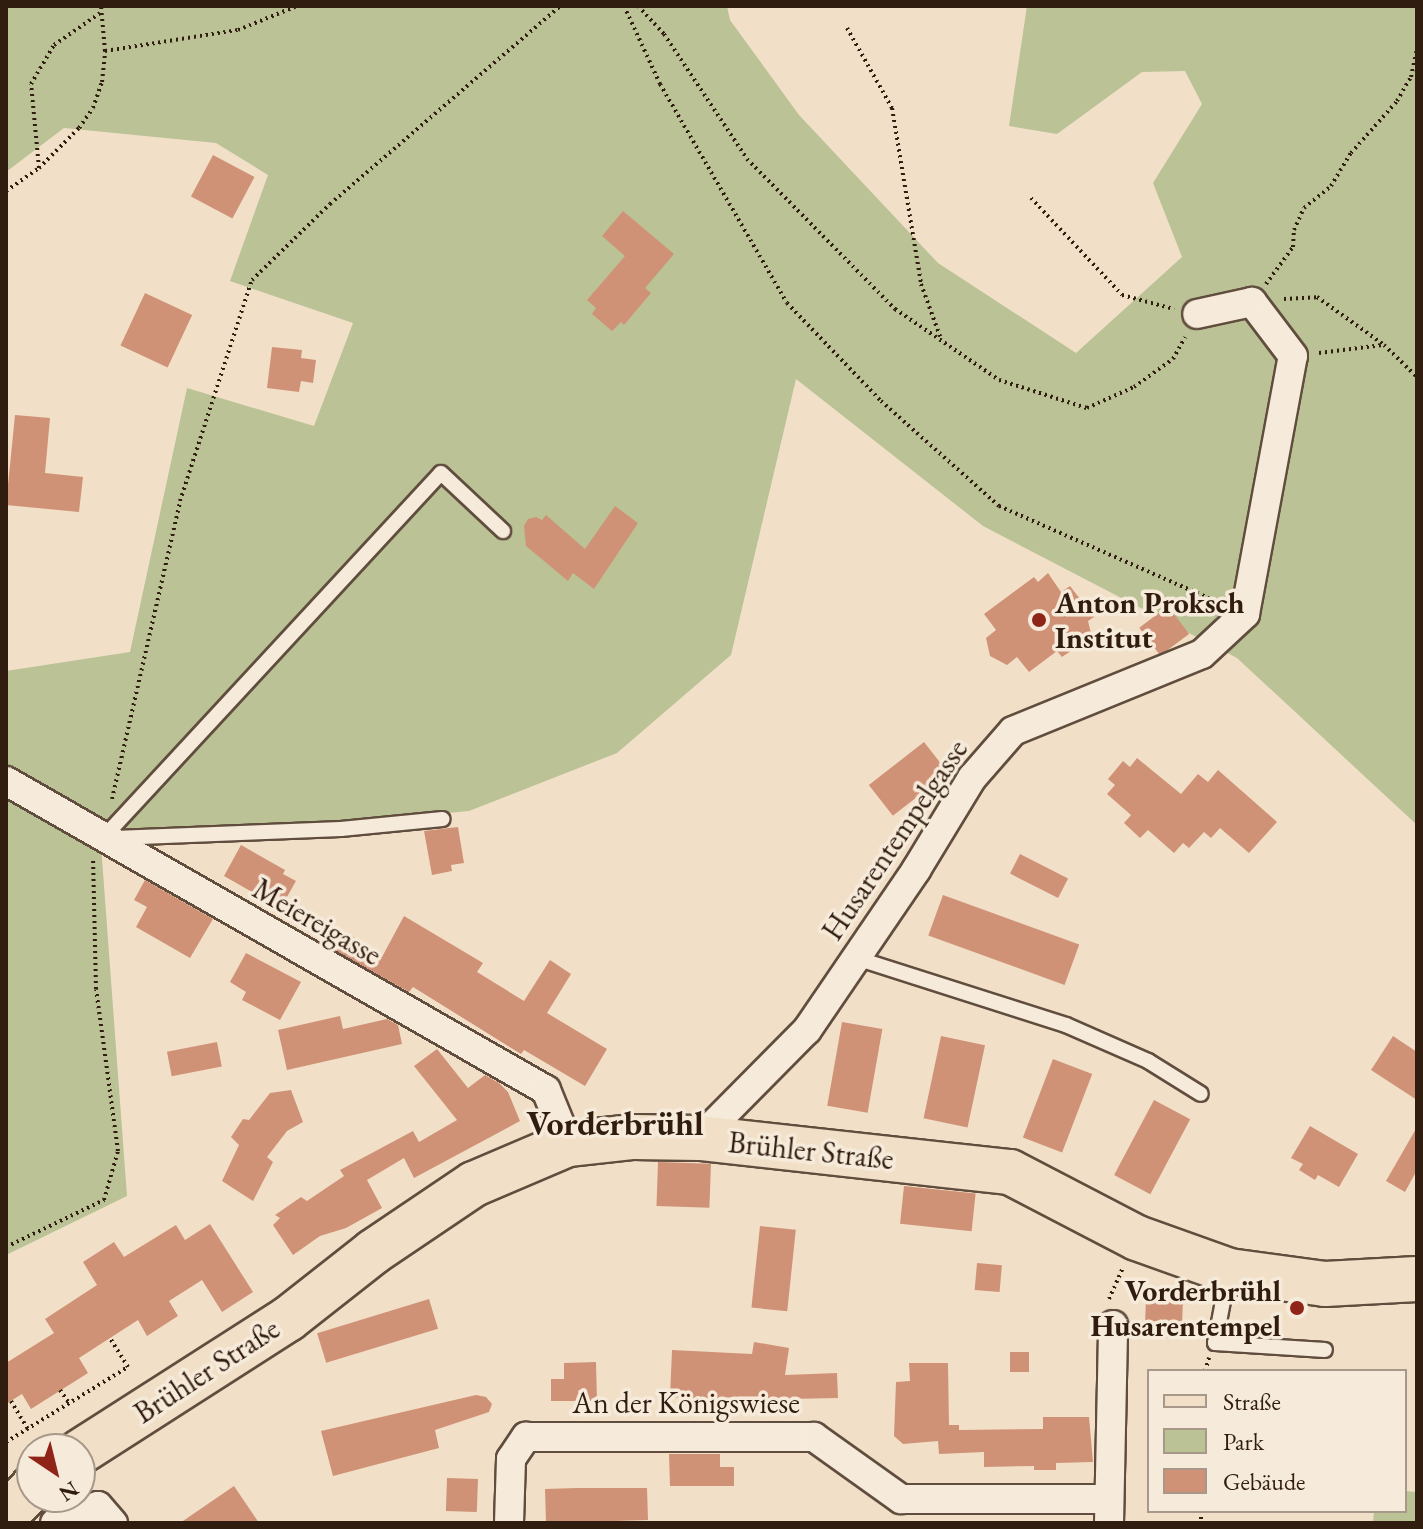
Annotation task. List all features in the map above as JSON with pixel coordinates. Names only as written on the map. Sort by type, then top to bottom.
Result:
[{"type":"main road","name":"Brühler Straße","points":[[96,1442],[288,1319],[373,1252],[474,1184],[568,1144],[634,1137],[700,1138],[1010,1172],[1137,1238],[1229,1271],[1325,1284],[1417,1279]]},
{"type":"street","points":[[1197,314],[1252,302],[1293,356],[1245,614]]},
{"type":"street","name":"Husarentempelgasse","points":[[700,1138],[807,1030],[916,870],[972,778],[1013,731],[1202,654],[1245,614]]},
{"type":"street","name":"Meiereigasse","points":[[6,781],[546,1090],[568,1144]]},
{"type":"street","name":"An der Königswiese","points":[[509,1523],[511,1459],[526,1437],[814,1437],[901,1499],[1108,1511],[1113,1325]]},
{"type":"street","points":[[55,1523],[105,1514]]},
{"type":"lane","points":[[103,839],[441,473],[503,531]]},
{"type":"lane","points":[[103,839],[341,829],[443,819]]},
{"type":"lane","points":[[856,958],[1066,1025],[1148,1061],[1201,1094]]},
{"type":"lane","points":[[1229,1271],[1215,1343],[1325,1350]]},
{"type":"path","points":[[105,51],[238,30],[297,6]]},
{"type":"path","points":[[6,1247],[104,1200],[118,1151],[96,989],[93,849],[103,839],[180,501],[252,280],[330,204],[560,6]]},
{"type":"path","points":[[624,6],[660,84],[787,303],[881,401],[999,506],[1245,614]]},
{"type":"path","points":[[638,6],[664,34],[747,159],[895,309],[999,380],[1087,408],[1134,387],[1173,359],[1197,314],[1122,295],[1031,198]]},
{"type":"path","points":[[6,191],[39,168],[79,128],[93,108],[102,82],[105,51],[101,9]]},
{"type":"path","points":[[39,168],[31,84],[54,45],[101,9]]},
{"type":"path","points":[[847,28],[892,108],[921,284],[941,341]]},
{"type":"path","points":[[1252,302],[1293,247],[1294,230],[1304,208],[1331,186],[1351,153],[1397,101],[1411,77],[1417,48]]},
{"type":"path","points":[[1252,302],[1317,297],[1384,345],[1417,377]]},
{"type":"path","points":[[1293,356],[1384,345]]},
{"type":"path","points":[[1113,1325],[1109,1297],[1126,1261]]},
{"type":"path","points":[[6,1442],[128,1367],[110,1338]]},
{"type":"path","points":[[60,1390],[69,1403]]},
{"type":"path","points":[[11,1401],[28,1429]]},
{"type":"green space","points":[[6,6],[727,6],[730,20],[799,115],[938,263],[1076,353],[1182,257],[1153,183],[1202,104],[1185,71],[1142,72],[1057,134],[1009,126],[1027,6],[1417,6],[1417,825],[1237,658],[983,526],[796,379],[731,655],[617,753],[469,811],[101,845],[127,1196],[6,1255],[6,671],[130,652],[187,388],[314,426],[353,323],[230,281],[268,175],[216,143],[64,128],[6,172]]},
{"type":"green space","points":[[1407,1491],[1417,1492],[1417,1523],[1373,1523],[1374,1513],[1407,1513]]},
{"type":"building","points":[[213,155],[254,177],[232,219],[191,196]]},
{"type":"building","points":[[623,211],[674,254],[645,288],[651,293],[624,325],[621,322],[612,331],[592,314],[596,308],[587,300],[625,256],[602,236]]},
{"type":"building","points":[[145,293],[192,315],[168,368],[120,346]]},
{"type":"building","points":[[272,347],[302,350],[301,358],[316,360],[313,383],[301,381],[299,392],[267,388]]},
{"type":"building","points":[[15,415],[50,418],[45,473],[83,477],[79,512],[6,505]]},
{"type":"building","points":[[615,506],[638,523],[594,589],[573,573],[568,581],[526,546],[524,526],[528,519],[536,517],[542,520],[546,515],[585,549]]},
{"type":"building","name":"Anton Proksch Institut","points":[[1048,573],[1061,592],[1070,586],[1094,617],[1088,621],[1091,633],[1084,642],[1062,657],[1057,651],[1029,672],[1017,657],[1007,665],[990,656],[986,638],[996,630],[984,614],[1034,577],[1038,582]]},
{"type":"building","points":[[1168,606],[1189,634],[1160,656],[1139,628]]},
{"type":"building","points":[[924,742],[948,773],[893,816],[869,785]]},
{"type":"building","points":[[1137,758],[1181,794],[1198,774],[1208,782],[1218,770],[1277,822],[1249,853],[1220,828],[1211,838],[1204,832],[1189,848],[1183,843],[1174,853],[1148,830],[1140,838],[1124,823],[1131,815],[1107,794],[1115,785],[1108,779],[1123,761],[1130,767]]},
{"type":"building","points":[[458,827],[464,863],[451,865],[452,871],[432,875],[424,831]]},
{"type":"building","points":[[241,845],[285,870],[283,874],[296,881],[283,904],[270,897],[268,901],[224,876]]},
{"type":"building","points":[[1020,854],[1068,879],[1058,898],[1010,874]]},
{"type":"building","points":[[145,880],[213,919],[190,958],[136,927],[147,907],[134,900]]},
{"type":"building","points":[[943,895],[1079,945],[1065,985],[928,935]]},
{"type":"building","points":[[404,916],[483,963],[477,972],[524,1001],[550,960],[571,974],[547,1013],[607,1049],[585,1086],[524,1050],[521,1054],[413,987],[409,992],[336,951],[348,933],[382,957]]},
{"type":"building","points":[[246,953],[301,982],[280,1020],[242,1000],[246,992],[230,982]]},
{"type":"building","points":[[340,1016],[343,1029],[387,1019],[398,1025],[402,1044],[287,1070],[278,1030]]},
{"type":"building","points":[[842,1022],[882,1029],[868,1113],[827,1106]]},
{"type":"building","points":[[941,1036],[985,1045],[968,1128],[924,1118]]},
{"type":"building","points":[[1393,1036],[1417,1052],[1417,1100],[1371,1070]]},
{"type":"building","points":[[217,1042],[222,1067],[172,1076],[167,1052]]},
{"type":"building","points":[[437,1049],[468,1088],[485,1075],[499,1083],[508,1092],[520,1121],[414,1178],[404,1158],[367,1180],[382,1208],[346,1228],[320,1236],[293,1255],[273,1225],[280,1218],[275,1215],[301,1197],[307,1201],[344,1176],[340,1170],[413,1131],[419,1142],[457,1120],[414,1066]]},
{"type":"building","points":[[1053,1059],[1092,1074],[1062,1152],[1023,1137]]},
{"type":"building","points":[[291,1090],[303,1122],[287,1131],[267,1157],[273,1162],[253,1201],[222,1181],[239,1145],[231,1137],[243,1119],[249,1120],[270,1093]]},
{"type":"building","points":[[1154,1100],[1190,1119],[1150,1194],[1114,1175]]},
{"type":"building","points":[[1310,1126],[1358,1154],[1339,1187],[1318,1175],[1315,1180],[1299,1170],[1303,1164],[1291,1158]]},
{"type":"building","points":[[1417,1127],[1417,1170],[1405,1192],[1386,1181]]},
{"type":"building","points":[[658,1162],[711,1164],[709,1208],[656,1206]]},
{"type":"building","points":[[904,1186],[976,1194],[972,1231],[900,1224]]},
{"type":"building","points":[[210,1224],[253,1292],[222,1312],[202,1280],[169,1301],[178,1316],[147,1336],[138,1320],[79,1358],[88,1373],[31,1409],[22,1394],[6,1404],[6,1363],[54,1333],[45,1319],[97,1285],[83,1262],[114,1242],[124,1257],[176,1225],[185,1240]]},
{"type":"building","points":[[760,1226],[796,1230],[787,1311],[751,1308]]},
{"type":"building","points":[[977,1263],[1002,1265],[1000,1292],[975,1290]]},
{"type":"building","points":[[1146,1297],[1183,1298],[1182,1338],[1145,1337]]},
{"type":"building","points":[[429,1299],[438,1329],[326,1363],[317,1333]]},
{"type":"building","points":[[754,1342],[789,1348],[785,1375],[837,1373],[838,1398],[788,1399],[786,1410],[744,1400],[670,1397],[672,1350],[752,1354]]},
{"type":"building","points":[[1010,1352],[1029,1352],[1029,1372],[1010,1372]]},
{"type":"building","points":[[596,1362],[597,1401],[551,1401],[551,1379],[564,1379],[564,1363]]},
{"type":"building","points":[[909,1363],[948,1363],[949,1425],[959,1425],[959,1430],[1043,1429],[1043,1417],[1089,1417],[1093,1462],[1056,1463],[1056,1470],[1034,1470],[1034,1466],[984,1467],[984,1452],[939,1454],[938,1441],[903,1444],[894,1436],[896,1382],[910,1381]]},
{"type":"building","points":[[476,1395],[486,1397],[492,1404],[489,1412],[435,1430],[439,1448],[333,1476],[321,1431]]},
{"type":"building","points":[[669,1454],[720,1454],[720,1467],[734,1467],[734,1486],[670,1486]]},
{"type":"building","points":[[447,1478],[478,1479],[477,1512],[446,1511]]},
{"type":"building","points":[[234,1486],[259,1523],[180,1523]]},
{"type":"building","points":[[647,1488],[648,1520],[546,1523],[545,1489]]},
{"type":"place","name":"Anton Proksch Institut","points":[[1039,620]]},
{"type":"place","name":"Vorderbrühl Husarentempel","points":[[1297,1308]]},
{"type":"district","name":"Vorderbrühl","points":[[615,1124]]}]
